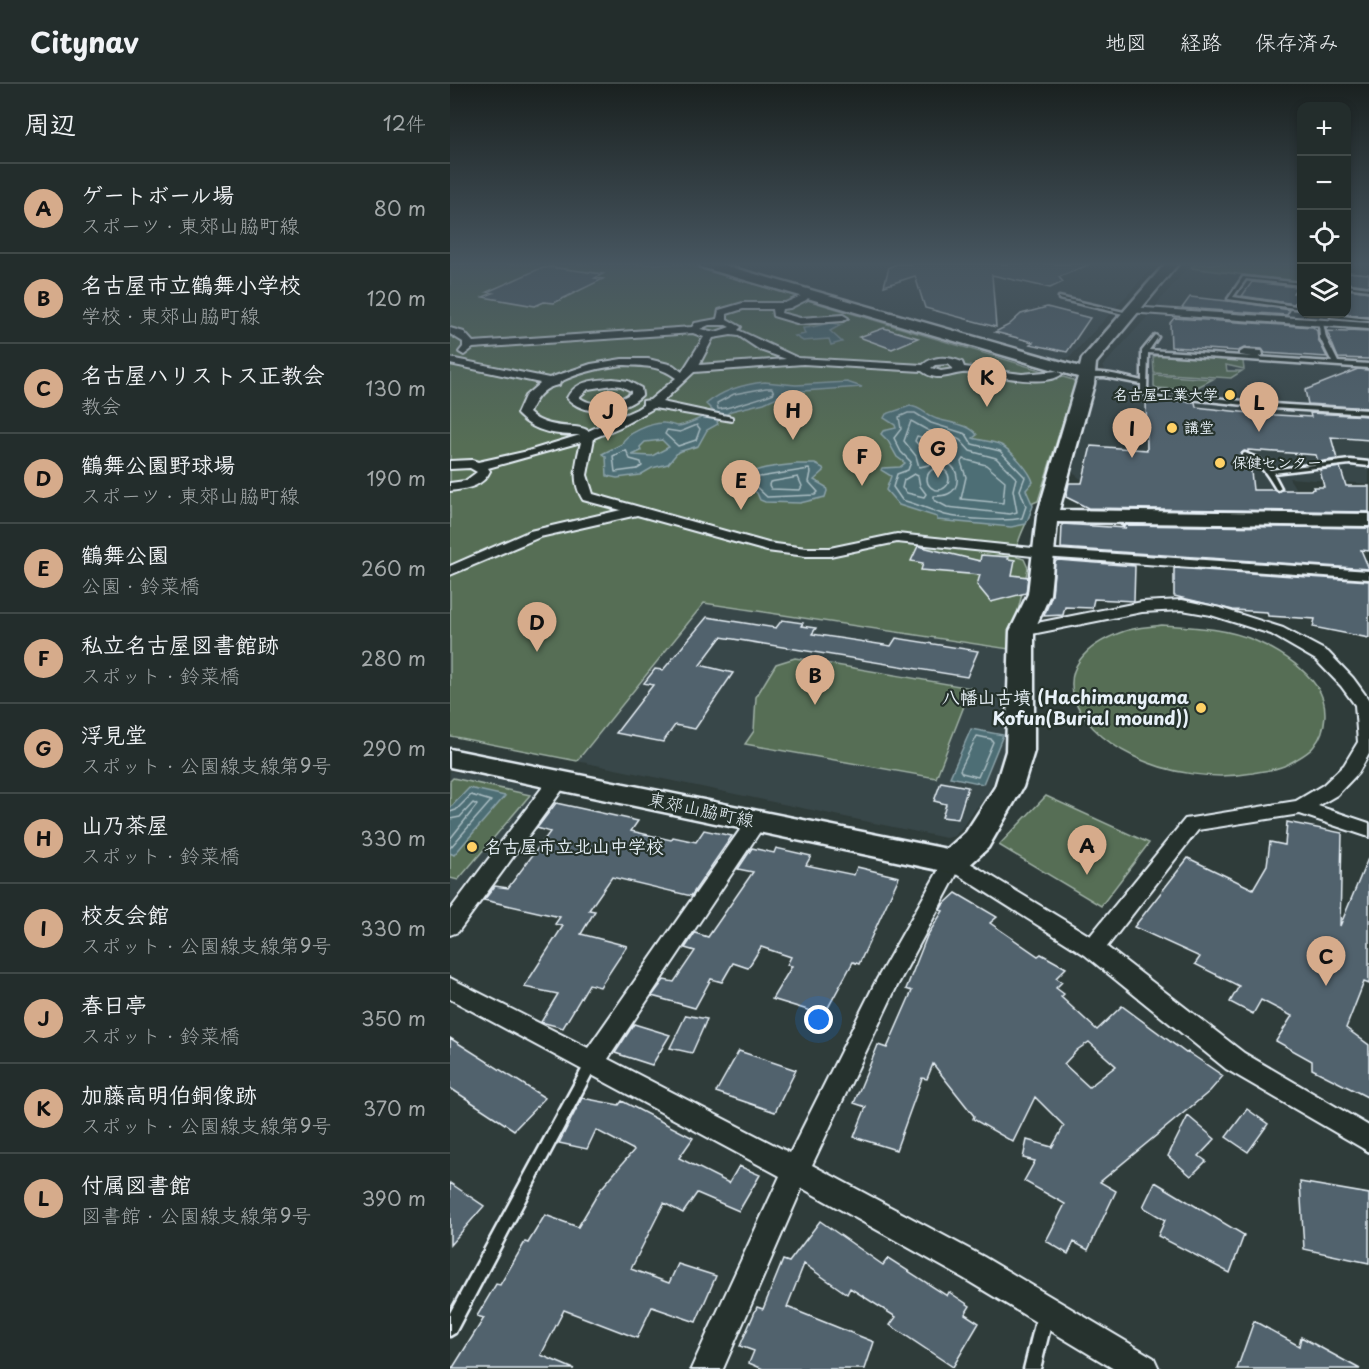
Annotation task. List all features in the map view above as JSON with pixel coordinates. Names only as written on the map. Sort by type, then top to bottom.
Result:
[{"type":"street","points":[[695,330],[702,324]]},
{"type":"street","points":[[732,324],[735,325],[732,332]]},
{"type":"street","points":[[912,324],[1088,375]]},
{"type":"street","points":[[706,1369],[795,1170],[915,927],[953,862],[977,840],[1009,787],[1020,751],[1022,631],[1039,594],[1047,516],[1088,375],[1088,362],[1120,324]]},
{"type":"street","points":[[469,345],[695,330],[710,335],[732,332],[742,334],[764,348],[802,361]]},
{"type":"street","points":[[450,331],[465,337],[469,345]]},
{"type":"street","points":[[450,465],[465,463],[478,466],[509,459],[592,433],[625,420],[652,404],[687,374],[710,335]]},
{"type":"street","points":[[450,361],[465,351],[469,345]]},
{"type":"street","points":[[450,361],[580,388],[601,383],[624,383],[637,390],[636,395],[631,399],[609,406],[585,405],[573,398],[574,393],[580,388]]},
{"type":"street","points":[[592,433],[553,430],[530,422],[523,414],[523,406],[528,399],[550,382],[584,369],[623,362],[668,367],[687,374],[802,361],[925,368],[928,364],[943,361],[958,364],[960,370],[1022,377],[1057,374]]},
{"type":"street","points":[[631,399],[728,419]]},
{"type":"street","points":[[592,433],[581,459],[582,489],[588,497],[766,547],[806,552],[830,552],[897,538],[1042,553],[1369,576]]},
{"type":"street","points":[[450,487],[469,484],[482,477],[484,471],[478,466]]},
{"type":"street","points":[[450,571],[535,534],[640,510]]},
{"type":"street","points":[[1047,516],[1369,520]]},
{"type":"street","points":[[1022,631],[1142,607],[1182,605],[1214,611],[1277,632],[1322,656],[1367,706],[1367,742],[1351,769],[1330,790],[1301,807],[1192,824],[1093,950]]},
{"type":"street","name":"東郊山脇町線","points":[[450,758],[953,862]]},
{"type":"street","points":[[450,926],[558,781]]},
{"type":"street","points":[[1301,807],[1369,830]]},
{"type":"street","points":[[591,1064],[756,822]]},
{"type":"street","points":[[953,862],[1093,950],[1235,1061],[1369,1140]]},
{"type":"street","points":[[450,988],[795,1170],[1047,1308],[1143,1369]]},
{"type":"lane","points":[[1321,324],[1323,338],[1336,363]]},
{"type":"lane","points":[[1155,337],[1145,351],[1144,392],[1272,406],[1369,412]]},
{"type":"lane","points":[[1145,351],[1369,366]]},
{"type":"lane","points":[[1088,375],[1115,376],[1144,383]]},
{"type":"lane","points":[[1245,455],[1257,458],[1269,472],[1278,488]]},
{"type":"lane","points":[[1269,472],[1350,462],[1369,464]]},
{"type":"lane","points":[[450,1328],[591,1064]]},
{"type":"lane","points":[[1032,1369],[1047,1308]]},
{"type":"shaded area","points":[[938,324],[1101,324],[1070,357],[1060,359]]},
{"type":"shaded area","name":"名古屋工業大学","points":[[1141,324],[1369,324],[1369,484],[1289,478],[1311,514],[1198,512],[1185,482],[1081,479],[1070,471],[1088,405],[1096,383],[1105,369],[1102,367]]},
{"type":"shaded area","points":[[704,603],[1009,649],[1009,730],[1005,755],[988,793],[955,836],[946,838],[577,761]]},
{"type":"shaded area","name":"名古屋市立北山中学校","points":[[450,771],[540,789],[450,905]]},
{"type":"green space","points":[[450,324],[887,324],[1073,380],[1075,383],[1038,501],[1033,503],[1018,543],[1017,557],[1024,559],[1028,568],[1009,649],[704,603],[577,761],[450,736]]},
{"type":"green space","points":[[1160,355],[1247,360],[1243,362],[1244,369],[1226,365],[1227,371],[1242,371],[1231,378],[1154,373],[1153,357]]},
{"type":"green space","points":[[1154,375],[1213,379],[1192,390],[1157,388],[1154,386]]},
{"type":"green space","name":"八幡山古墳 (Hachimanyama Kofun(Burial mound))","points":[[1162,625],[1233,633],[1273,649],[1290,660],[1311,679],[1323,701],[1324,725],[1314,746],[1300,757],[1280,767],[1223,776],[1192,774],[1161,767],[1133,756],[1111,743],[1093,728],[1080,711],[1073,694],[1073,677],[1080,660],[1096,645],[1122,632]]},
{"type":"green space","points":[[795,658],[971,688],[936,778],[745,744],[754,731],[756,697],[776,664]]},
{"type":"green space","name":"名古屋市立北山中学校","points":[[453,778],[530,795],[458,880],[450,878],[450,781]]},
{"type":"green space","points":[[1046,796],[1149,843],[1101,906],[999,845]]},
{"type":"water","points":[[827,324],[841,325],[830,331],[842,342],[831,345],[829,339],[803,341],[795,336],[805,334],[803,328]]},
{"type":"water","points":[[765,382],[796,385],[847,382],[862,387],[788,392],[764,403],[731,411],[717,422],[718,424],[707,430],[698,446],[678,452],[668,464],[652,468],[640,475],[617,478],[607,476],[606,457],[602,454],[622,444],[633,433],[659,423],[678,426],[691,422],[713,411],[706,404],[719,395],[742,386]],"holes":[[[662,440],[669,447],[652,456],[632,455],[641,451],[640,447],[645,442]]]},
{"type":"water","points":[[910,406],[937,419],[970,428],[977,435],[973,438],[1001,445],[1015,456],[1033,482],[1026,490],[1033,506],[1026,524],[1011,527],[937,520],[937,517],[899,505],[886,490],[891,476],[881,470],[882,468],[900,467],[905,463],[897,457],[881,434],[883,431],[896,428],[884,418],[886,414]]},
{"type":"water","points":[[796,464],[815,464],[823,468],[824,471],[814,480],[826,487],[825,497],[800,503],[765,502],[741,481],[745,476],[758,470]]},
{"type":"water","points":[[971,729],[1003,735],[983,784],[950,777]]},
{"type":"water","points":[[469,788],[505,796],[454,855],[450,853],[450,808]]},
{"type":"building","points":[[1086,324],[1067,352],[1030,344],[1033,342],[995,332],[1009,325]]},
{"type":"building","points":[[1170,324],[1266,324],[1313,327],[1317,331],[1318,339],[1327,357],[1265,353],[1262,349],[1244,348],[1238,351],[1171,347]]},
{"type":"building","points":[[884,328],[918,338],[892,349],[859,337]]},
{"type":"building","points":[[1347,330],[1369,331],[1369,359],[1338,358],[1327,331],[1347,332]]},
{"type":"building","points":[[1358,369],[1369,370],[1369,408],[1308,404],[1305,390]]},
{"type":"building","points":[[1146,399],[1195,402],[1196,407],[1259,414],[1311,417],[1310,413],[1369,416],[1369,440],[1331,437],[1337,459],[1318,462],[1316,455],[1248,450],[1241,454],[1242,458],[1250,462],[1253,490],[1310,490],[1314,489],[1313,487],[1324,487],[1320,470],[1340,467],[1346,486],[1369,486],[1369,512],[1088,508],[1066,497],[1069,483],[1082,483],[1091,446],[1147,450]]},
{"type":"building","points":[[1062,524],[1126,528],[1120,525],[1369,528],[1369,551],[1361,550],[1369,569],[1061,548]]},
{"type":"building","points":[[918,546],[980,561],[981,555],[1009,557],[1008,559],[1015,560],[1012,575],[1028,577],[1026,593],[991,602],[977,585],[980,575],[921,570],[923,563],[911,561]]},
{"type":"building","points":[[1058,560],[1135,566],[1134,601],[1094,599],[1092,608],[1065,607],[1063,615],[1044,616],[1052,595],[1055,562]]},
{"type":"building","points":[[1174,568],[1369,581],[1369,638],[1313,627],[1315,619],[1268,616],[1267,612],[1233,610],[1174,596]]},
{"type":"building","points":[[707,617],[776,628],[782,620],[803,623],[801,626],[816,628],[812,634],[891,646],[896,638],[978,651],[967,677],[721,637],[700,665],[733,673],[695,729],[675,725],[663,742],[616,733],[653,685],[644,683],[655,669],[663,670]]},
{"type":"building","points":[[941,782],[968,787],[958,819],[942,817],[946,804],[934,801]]},
{"type":"building","points":[[556,803],[638,821],[631,831],[671,840],[673,837],[696,842],[704,830],[732,836],[691,896],[612,877],[589,910],[595,911],[581,934],[627,946],[600,987],[589,984],[563,1028],[541,1022],[558,994],[524,987],[563,926],[555,924],[560,917],[484,900],[495,886],[508,888],[550,832],[537,828]]},
{"type":"building","points":[[1287,822],[1342,833],[1340,926],[1369,856],[1369,984],[1364,982],[1346,1028],[1369,1045],[1369,1098],[1312,1069],[1312,1061],[1276,1041],[1292,1016],[1261,1000],[1253,1014],[1230,1002],[1239,986],[1195,964],[1200,957],[1134,927],[1188,858],[1253,889],[1267,865],[1270,842],[1285,845]]},
{"type":"building","points":[[752,848],[774,853],[776,848],[811,856],[806,865],[854,875],[857,867],[899,877],[859,964],[853,962],[824,1015],[772,999],[792,966],[787,965],[791,957],[761,947],[748,968],[733,963],[722,982],[711,979],[695,1008],[652,996],[664,980],[674,982],[695,951],[685,948],[695,933],[708,937],[753,872],[738,869]]},
{"type":"building","points":[[956,893],[997,917],[990,923],[1038,956],[1041,954],[1066,968],[1056,978],[1062,982],[1056,988],[1064,994],[1061,997],[1097,1030],[1122,1006],[1186,1053],[1188,1052],[1223,1076],[1210,1091],[1100,1182],[1116,1191],[1088,1250],[1074,1242],[1068,1254],[1046,1241],[1065,1204],[1024,1181],[1035,1161],[1023,1158],[1027,1140],[1052,1147],[1064,1126],[1035,1097],[1013,1142],[973,1119],[974,1116],[933,1064],[927,1079],[922,1078],[896,1150],[854,1137],[866,1107],[854,1103],[878,1045],[887,1048],[912,991],[906,989],[927,936],[943,911],[940,910]],"holes":[[[1089,1042],[1116,1066],[1089,1087],[1064,1064],[1077,1050]]]},
{"type":"building","points":[[686,1015],[707,1019],[692,1053],[670,1048]]},
{"type":"building","points":[[634,1024],[670,1035],[652,1065],[615,1053]]},
{"type":"building","points":[[450,1038],[545,1098],[514,1130],[450,1088]]},
{"type":"building","points":[[739,1051],[796,1070],[775,1112],[716,1092]]},
{"type":"building","points":[[582,1098],[619,1105],[622,1101],[693,1138],[679,1158],[729,1183],[739,1166],[760,1175],[739,1211],[697,1193],[683,1213],[664,1203],[631,1269],[669,1283],[678,1264],[716,1276],[696,1322],[652,1307],[637,1338],[564,1310],[541,1355],[574,1369],[452,1369],[484,1318],[477,1316],[496,1284],[500,1285],[525,1242],[528,1243],[545,1215],[578,1227],[600,1190],[634,1150],[596,1130],[587,1149],[559,1143]]},
{"type":"building","points":[[1247,1109],[1268,1124],[1248,1152],[1226,1137]]},
{"type":"building","points":[[1188,1116],[1215,1139],[1199,1156],[1206,1161],[1191,1176],[1168,1156]]},
{"type":"building","points":[[1155,1182],[1244,1235],[1230,1273],[1158,1236],[1165,1220],[1143,1207]]},
{"type":"building","points":[[1300,1182],[1369,1194],[1369,1263],[1304,1249]]},
{"type":"building","points":[[450,1183],[484,1206],[450,1245]]},
{"type":"building","points":[[820,1221],[883,1265],[888,1258],[947,1296],[949,1292],[970,1306],[965,1314],[979,1323],[953,1367],[890,1325],[896,1317],[850,1288],[847,1294],[804,1264],[787,1307],[874,1342],[865,1369],[763,1369],[749,1363],[754,1351],[740,1346],[757,1307],[763,1309],[783,1260],[789,1262]]},
{"type":"building","points":[[1254,1321],[1299,1346],[1301,1337],[1360,1369],[1237,1369]]},
{"type":"place","name":"名古屋工業大学","points":[[1230,395]]},
{"type":"place","name":"加藤高明伯銅像跡","points":[[987,407]]},
{"type":"place","name":"講堂","points":[[1172,428]]},
{"type":"place","name":"付属図書館","points":[[1259,432]]},
{"type":"place","name":"山乃茶屋","points":[[793,440]]},
{"type":"place","name":"春日亭","points":[[608,441]]},
{"type":"place","name":"校友会館","points":[[1132,458]]},
{"type":"place","name":"保健センター","points":[[1220,463]]},
{"type":"place","name":"浮見堂","points":[[938,478]]},
{"type":"place","name":"私立名古屋図書館跡","points":[[862,486]]},
{"type":"place","name":"鶴舞公園","points":[[741,510]]},
{"type":"place","name":"鶴舞公園野球場","points":[[537,652]]},
{"type":"place","name":"名古屋市立鶴舞小学校","points":[[815,705]]},
{"type":"place","name":"八幡山古墳 (Hachimanyama Kofun(Burial mound))","points":[[1201,708]]},
{"type":"place","name":"名古屋市立北山中学校","points":[[472,847]]},
{"type":"place","name":"ゲートボール場","points":[[1087,875]]},
{"type":"place","name":"名古屋ハリストス正教会","points":[[1326,986]]}]
